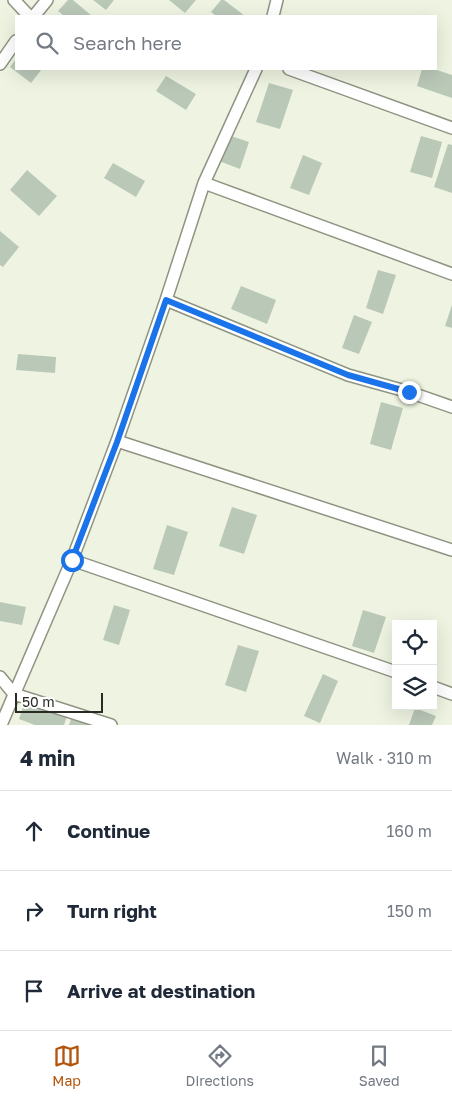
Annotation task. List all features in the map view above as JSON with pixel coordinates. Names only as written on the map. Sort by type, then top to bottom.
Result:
[{"type":"street","points":[[14,0],[28,15]]},
{"type":"street","points":[[35,15],[47,0]]},
{"type":"street","points":[[273,15],[276,0]]},
{"type":"street","points":[[0,64],[15,42]]},
{"type":"street","points":[[1,725],[72,560],[117,442],[204,183],[256,70]]},
{"type":"street","points":[[292,70],[452,128]]},
{"type":"street","points":[[204,183],[452,274]]},
{"type":"street","points":[[166,300],[348,375],[409,392],[452,408]]},
{"type":"street","points":[[117,442],[452,550]]},
{"type":"street","points":[[72,560],[392,671]]},
{"type":"street","points":[[0,678],[14,694],[111,725]]},
{"type":"street","points":[[437,688],[452,694]]},
{"type":"building","points":[[68,0],[73,0],[91,15],[63,15],[58,11]]},
{"type":"building","points":[[93,0],[114,0],[106,10]]},
{"type":"building","points":[[169,0],[196,0],[185,13]]},
{"type":"building","points":[[221,0],[224,0],[244,15],[215,15],[211,12]]},
{"type":"building","points":[[15,60],[15,70],[41,70],[31,83],[10,67]]},
{"type":"building","points":[[422,70],[437,70],[452,75],[452,98],[417,86]]},
{"type":"building","points":[[166,76],[196,94],[186,110],[156,91]]},
{"type":"building","points":[[269,83],[293,90],[280,129],[256,122]]},
{"type":"building","points":[[228,135],[249,142],[240,169],[219,161]]},
{"type":"building","points":[[421,136],[442,142],[432,178],[410,172]]},
{"type":"building","points":[[448,144],[452,145],[452,193],[434,187]]},
{"type":"building","points":[[303,155],[322,163],[309,195],[290,188]]},
{"type":"building","points":[[113,163],[145,181],[136,197],[104,178]]},
{"type":"building","points":[[27,170],[57,196],[39,216],[10,190]]},
{"type":"building","points":[[0,231],[19,247],[3,267],[0,265]]},
{"type":"building","points":[[378,270],[396,275],[383,314],[366,308]]},
{"type":"building","points":[[241,286],[276,300],[267,324],[231,309]]},
{"type":"building","points":[[452,305],[452,328],[445,326]]},
{"type":"building","points":[[354,315],[372,322],[359,354],[342,348]]},
{"type":"building","points":[[18,354],[56,357],[55,373],[16,370]]},
{"type":"building","points":[[381,402],[403,408],[391,450],[370,444]]},
{"type":"building","points":[[232,507],[257,515],[244,554],[219,546]]},
{"type":"building","points":[[167,525],[188,532],[174,575],[153,569]]},
{"type":"building","points":[[0,602],[26,607],[22,625],[0,621]]},
{"type":"building","points":[[114,605],[130,610],[119,645],[103,640]]},
{"type":"building","points":[[363,610],[386,617],[374,653],[352,646]]},
{"type":"building","points":[[238,645],[259,651],[246,692],[225,685]]},
{"type":"building","points":[[323,674],[338,681],[320,723],[304,716]]},
{"type":"building","points":[[25,701],[67,716],[64,725],[35,725],[19,719]]},
{"type":"building","points":[[414,710],[420,710],[436,716],[432,725],[409,725]]},
{"type":"building","points":[[72,716],[93,722],[92,725],[69,725]]},
{"type":"route","points":[[72,560],[117,442],[166,300],[348,375],[409,392]]}]
